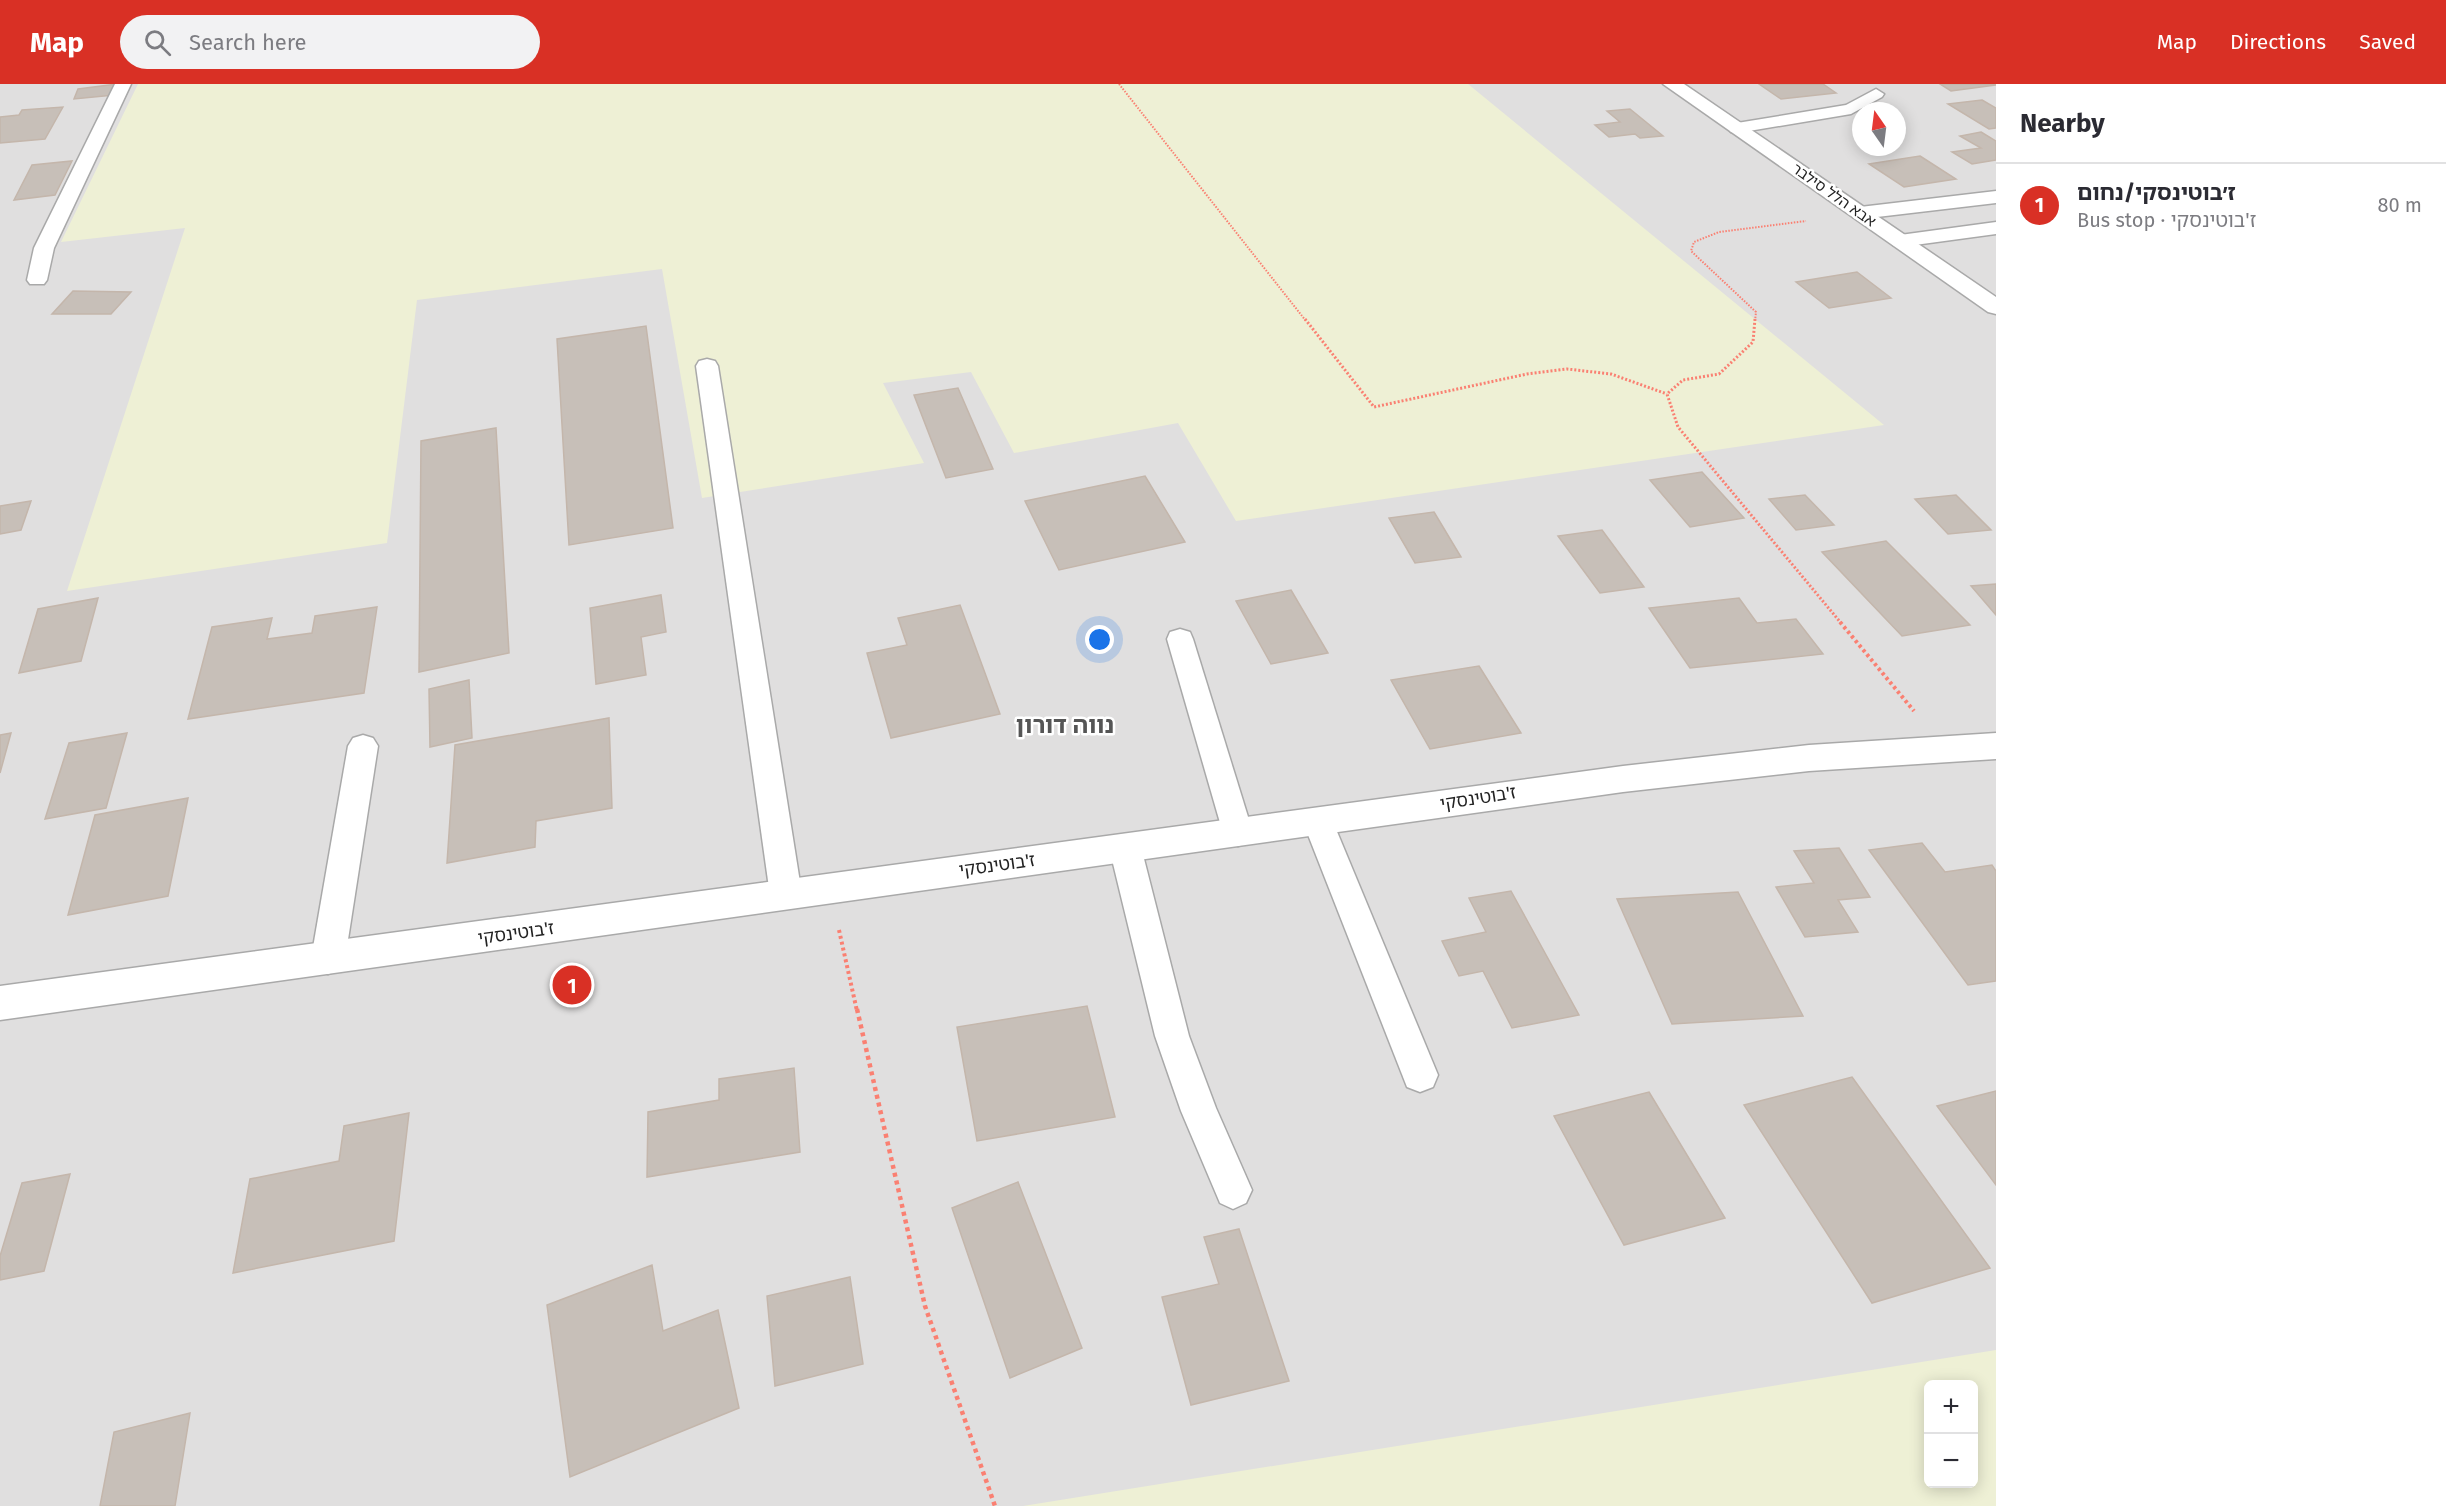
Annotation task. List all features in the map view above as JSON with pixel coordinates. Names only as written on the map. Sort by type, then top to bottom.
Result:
[{"type":"street","name":"אבא הלל סילבר","points":[[1672,84],[1996,307]]},
{"type":"street","name":"ז'בוטינסקי","points":[[0,1003],[1318,822],[1538,789],[1746,764],[1996,746]]},
{"type":"lane","points":[[37,280],[44,248],[123,84]]},
{"type":"lane","points":[[1737,128],[1851,109],[1876,94]]},
{"type":"lane","points":[[1860,213],[1996,197]]},
{"type":"lane","points":[[1900,241],[1996,228]]},
{"type":"lane","points":[[707,366],[786,895]]},
{"type":"lane","points":[[1180,639],[1238,833]]},
{"type":"lane","points":[[328,959],[363,746]]},
{"type":"lane","points":[[1318,822],[1420,1075]]},
{"type":"lane","points":[[1125,847],[1172,1036],[1199,1111],[1233,1190]]},
{"type":"path","points":[[1119,84],[1374,407],[1527,374],[1567,369],[1611,374],[1667,394]]},
{"type":"path","points":[[1667,394],[1683,380],[1719,374],[1753,342],[1756,312],[1691,251],[1694,242],[1719,232],[1860,213]]},
{"type":"path","points":[[1667,394],[1678,427],[1945,748]]},
{"type":"path","points":[[829,888],[926,1306],[995,1506]]},
{"type":"shaded area","points":[[0,84],[1996,84],[1996,1361],[1176,1506],[0,1506]]},
{"type":"green space","points":[[138,84],[1468,84],[1884,425],[1236,521],[1178,423],[1014,453],[971,372],[883,383],[924,463],[702,498],[662,269],[417,300],[387,543],[67,591],[185,228],[61,242]]},
{"type":"green space","points":[[1996,1350],[1996,1506],[1023,1506]]},
{"type":"building","points":[[117,84],[114,95],[74,99],[78,89]]},
{"type":"building","points":[[1759,84],[1823,84],[1836,93],[1781,99]]},
{"type":"building","points":[[1940,84],[1996,84],[1996,85],[1951,91]]},
{"type":"building","points":[[1982,100],[1996,108],[1996,128],[1989,129],[1948,104]]},
{"type":"building","points":[[63,107],[45,139],[0,143],[0,117],[19,115],[22,110]]},
{"type":"building","points":[[1630,109],[1663,136],[1640,138],[1635,134],[1609,137],[1595,125],[1620,122],[1607,111]]},
{"type":"building","points":[[1981,132],[1996,141],[1996,160],[1972,164],[1952,152],[1981,148],[1960,136]]},
{"type":"building","points":[[1920,156],[1956,179],[1904,187],[1869,164]]},
{"type":"building","points":[[72,161],[55,195],[14,200],[32,165]]},
{"type":"building","points":[[1857,272],[1891,298],[1829,308],[1796,282]]},
{"type":"building","points":[[73,291],[131,292],[111,314],[52,314]]},
{"type":"building","points":[[646,326],[673,528],[569,545],[557,339]]},
{"type":"building","points":[[958,388],[993,469],[946,478],[914,395]]},
{"type":"building","points":[[496,428],[509,653],[419,672],[421,441]]},
{"type":"building","points":[[1702,472],[1744,518],[1690,527],[1650,480]]},
{"type":"building","points":[[1145,476],[1185,542],[1059,570],[1025,501]]},
{"type":"building","points":[[1805,495],[1834,525],[1796,530],[1769,499]]},
{"type":"building","points":[[1956,495],[1991,530],[1948,534],[1915,499]]},
{"type":"building","points":[[31,501],[21,530],[0,534],[0,506]]},
{"type":"building","points":[[1434,512],[1461,557],[1415,563],[1389,518]]},
{"type":"building","points":[[1602,530],[1644,587],[1600,593],[1558,536]]},
{"type":"building","points":[[1886,541],[1970,625],[1902,636],[1822,552]]},
{"type":"building","points":[[1996,584],[1996,615],[1971,586]]},
{"type":"building","points":[[1291,590],[1328,653],[1271,664],[1236,601]]},
{"type":"building","points":[[661,595],[666,632],[641,637],[646,675],[596,684],[590,608]]},
{"type":"building","points":[[98,598],[81,661],[19,673],[38,609]]},
{"type":"building","points":[[1739,598],[1757,623],[1796,619],[1823,654],[1690,668],[1649,608]]},
{"type":"building","points":[[960,605],[1000,714],[891,738],[867,653],[907,645],[898,618]]},
{"type":"building","points":[[377,607],[364,693],[188,719],[212,627],[272,618],[267,639],[312,633],[315,616]]},
{"type":"building","points":[[1479,666],[1521,733],[1430,749],[1391,680]]},
{"type":"building","points":[[469,680],[472,738],[430,747],[429,689]]},
{"type":"building","points":[[609,718],[612,808],[536,821],[535,847],[447,863],[455,745]]},
{"type":"building","points":[[11,733],[0,773],[0,735]]},
{"type":"building","points":[[127,733],[106,808],[45,819],[69,743]]},
{"type":"building","points":[[188,798],[168,896],[68,915],[95,815]]},
{"type":"building","points":[[1922,843],[1945,872],[1992,865],[1996,871],[1996,981],[1968,985],[1869,850]]},
{"type":"building","points":[[1839,848],[1870,897],[1838,900],[1858,932],[1805,937],[1776,887],[1814,883],[1794,851]]},
{"type":"building","points":[[1511,891],[1579,1015],[1512,1028],[1483,971],[1459,976],[1442,941],[1486,932],[1469,898]]},
{"type":"building","points":[[1738,892],[1803,1016],[1672,1024],[1617,899]]},
{"type":"building","points":[[1087,1006],[1115,1117],[977,1141],[957,1027]]},
{"type":"building","points":[[794,1068],[800,1152],[647,1177],[648,1112],[719,1100],[719,1079]]},
{"type":"building","points":[[1852,1077],[1990,1268],[1872,1303],[1744,1105]]},
{"type":"building","points":[[1996,1091],[1996,1185],[1937,1106]]},
{"type":"building","points":[[1649,1092],[1725,1218],[1624,1245],[1554,1116]]},
{"type":"building","points":[[409,1113],[394,1241],[233,1273],[250,1179],[339,1161],[344,1126]]},
{"type":"building","points":[[70,1174],[44,1271],[0,1280],[0,1256],[22,1183]]},
{"type":"building","points":[[1018,1182],[1082,1348],[1010,1378],[952,1208]]},
{"type":"building","points":[[1239,1229],[1289,1381],[1191,1405],[1162,1297],[1219,1284],[1204,1237]]},
{"type":"building","points":[[652,1265],[663,1331],[718,1310],[739,1408],[570,1477],[547,1305]]},
{"type":"building","points":[[850,1277],[863,1364],[775,1386],[767,1296]]},
{"type":"building","points":[[190,1413],[175,1506],[100,1506],[114,1432]]},
{"type":"place","name":"ז׳בוטינסקי/נחום","points":[[572,985]]},
{"type":"district","name":"נווה דורון","points":[[1065,725]]}]
